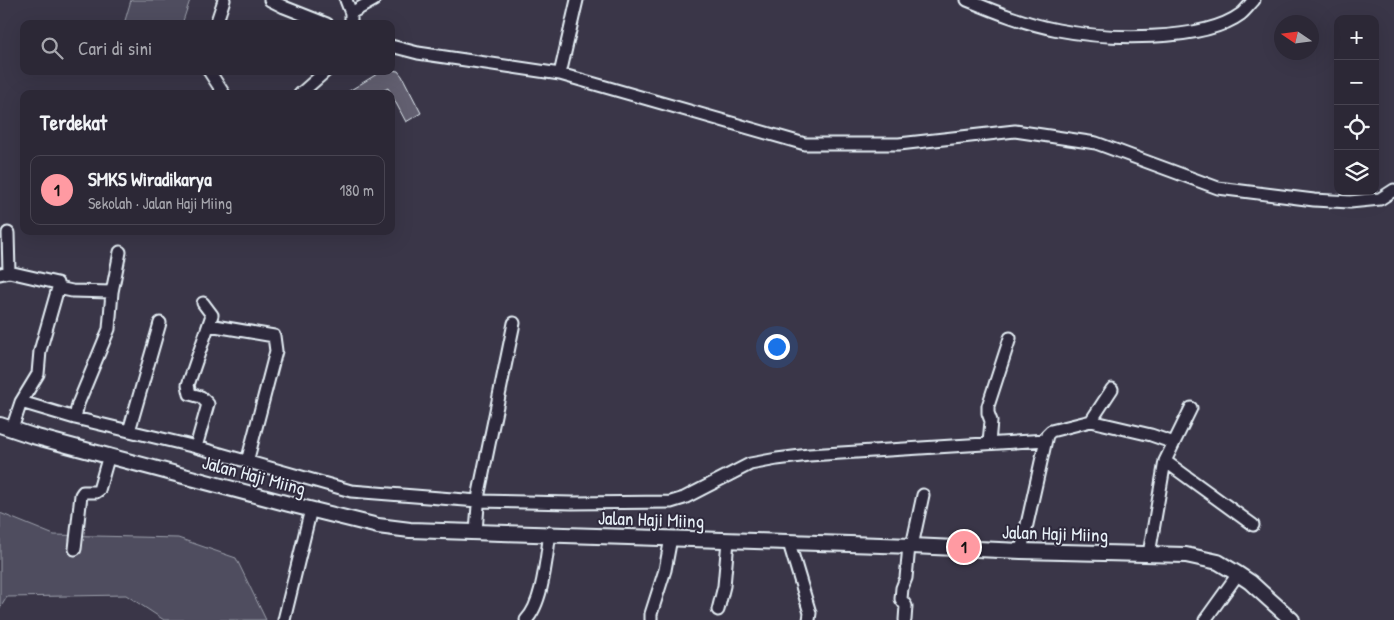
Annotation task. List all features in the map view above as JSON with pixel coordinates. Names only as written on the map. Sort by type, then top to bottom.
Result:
[{"type":"main road","name":"Jalan Haji Miing","points":[[6,427],[387,528],[1021,551],[1186,555],[1218,562],[1238,574],[1250,582],[1292,620]]},
{"type":"street","points":[[217,20],[224,0]]},
{"type":"street","points":[[270,0],[318,20]]},
{"type":"street","points":[[346,0],[351,18],[374,0]]},
{"type":"street","points":[[560,74],[577,0]]},
{"type":"street","points":[[967,0],[992,11],[1058,30],[1096,35],[1141,37],[1171,35],[1216,26],[1240,14],[1254,0]]},
{"type":"street","points":[[395,47],[418,53],[560,74],[805,144],[899,144],[1015,131],[1096,143],[1218,188],[1350,202],[1380,199],[1394,190]]},
{"type":"street","points":[[212,75],[221,90]]},
{"type":"street","points":[[305,90],[321,75]]},
{"type":"street","points":[[8,232],[5,273],[72,291],[112,292]]},
{"type":"street","points":[[75,418],[78,404],[109,329],[112,292],[120,252]]},
{"type":"street","points":[[6,427],[38,374],[40,351],[58,286]]},
{"type":"street","points":[[196,447],[208,404],[201,397],[190,394],[188,385],[212,315],[203,304]]},
{"type":"street","points":[[129,431],[160,323]]},
{"type":"street","points":[[476,531],[478,501],[514,324]]},
{"type":"street","points":[[209,325],[274,336],[276,351],[246,462]]},
{"type":"street","points":[[989,444],[991,420],[988,406],[1010,338]]},
{"type":"street","points":[[1091,421],[1112,389]]},
{"type":"street","points":[[21,402],[75,418],[196,447],[351,491],[478,501],[572,503],[671,502],[684,498],[750,464],[777,459],[809,455],[1046,440]]},
{"type":"street","points":[[1149,554],[1165,461],[1190,408]]},
{"type":"street","points":[[1021,551],[1047,435],[1051,431],[1091,421],[1174,442]]},
{"type":"street","points":[[75,549],[81,494],[83,492],[96,492],[99,490],[108,455]]},
{"type":"street","points":[[1165,461],[1253,525]]},
{"type":"street","points":[[905,620],[906,606],[901,599],[902,588],[906,578],[911,546],[923,495]]},
{"type":"street","points":[[284,620],[311,509]]},
{"type":"street","points":[[526,620],[532,614],[538,602],[550,533]]},
{"type":"street","points":[[651,620],[651,614],[665,570],[671,538]]},
{"type":"street","points":[[718,610],[724,586],[728,541]]},
{"type":"street","points":[[789,543],[810,613],[809,620]]},
{"type":"street","points":[[1205,620],[1238,574]]},
{"type":"shaded area","points":[[131,0],[190,0],[183,20],[125,20]]},
{"type":"shaded area","points":[[0,513],[54,535],[178,538],[236,558],[266,620],[164,620],[126,595],[7,597],[0,608]]},
{"type":"building","points":[[395,71],[398,71],[421,113],[406,122],[395,101],[395,90],[389,90],[388,88],[384,90],[351,90],[375,75],[395,75]]},
{"type":"place","name":"SMKS Wiradikarya","points":[[964,547]]}]
